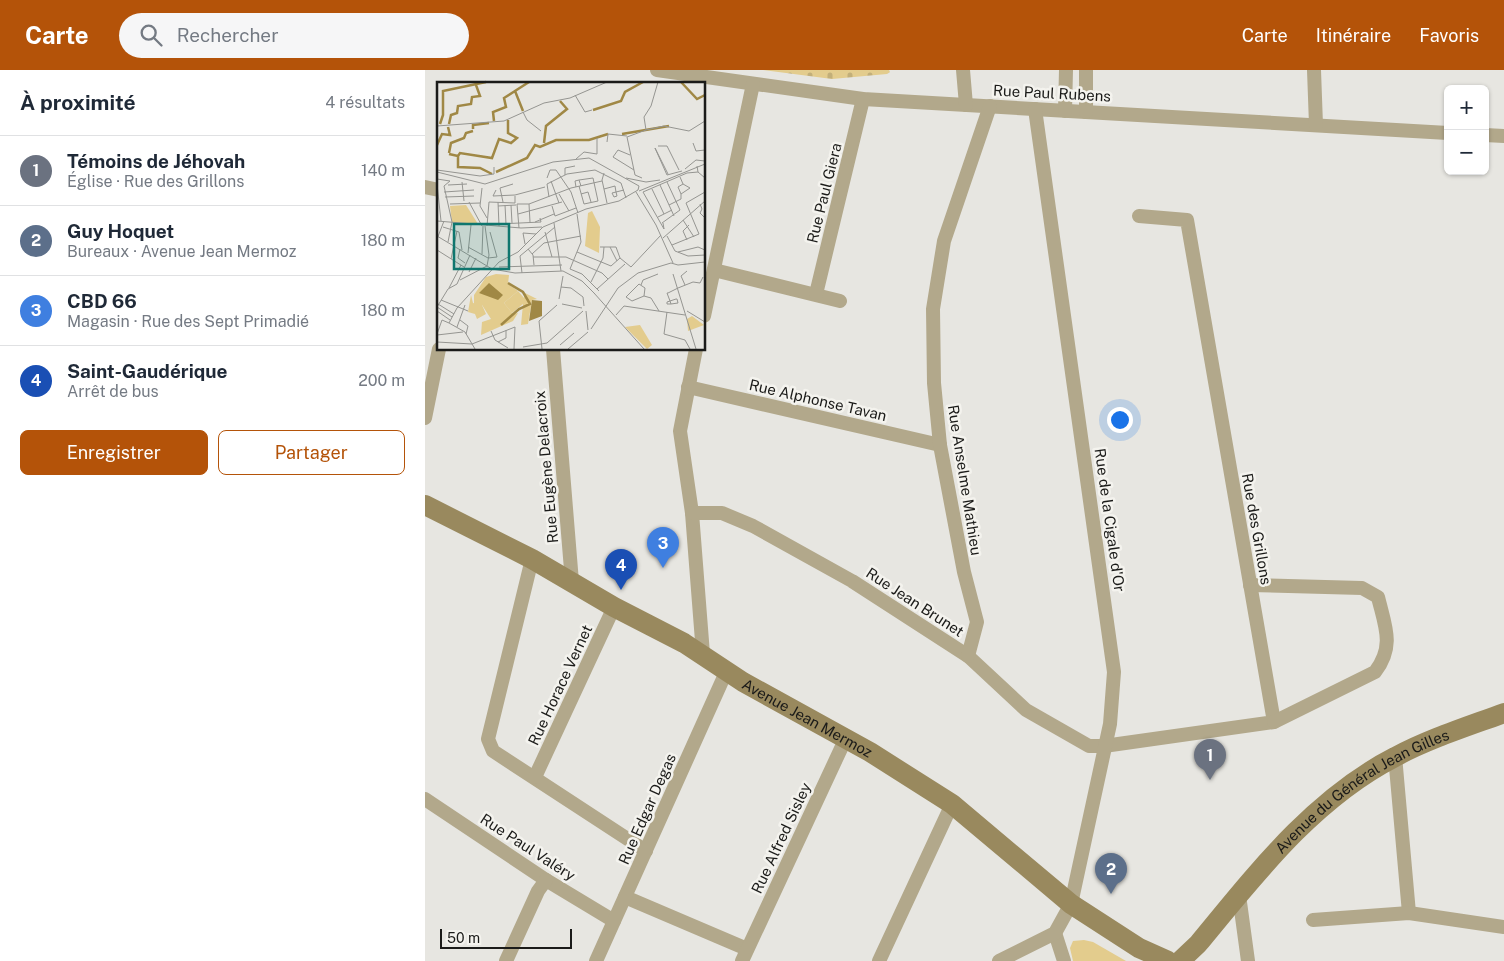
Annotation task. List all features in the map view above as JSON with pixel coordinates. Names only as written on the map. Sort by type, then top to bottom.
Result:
[{"type":"street","name":"Rue Paul Rubens","points":[[657,70],[863,98],[1444,133]]},
{"type":"street","points":[[963,70],[966,105]]},
{"type":"street","points":[[1065,111],[1066,70]]},
{"type":"street","points":[[1086,112],[1087,70]]},
{"type":"street","points":[[1314,70],[1317,125]]},
{"type":"street","points":[[705,311],[753,84]]},
{"type":"street","name":"Rue Paul Giera","points":[[816,294],[863,98]]},
{"type":"street","name":"Rue Anselme Mathieu","points":[[968,656],[977,622],[964,572],[940,445],[934,383],[933,309],[944,241],[990,106]]},
{"type":"street","name":"Rue de la Cigale d'Or","points":[[1035,109],[1114,672],[1111,724],[1104,746],[1071,904],[1055,933]]},
{"type":"street","points":[[1489,135],[1504,136]]},
{"type":"street","name":"Rue des Grillons","points":[[1139,216],[1187,220],[1274,722]]},
{"type":"street","points":[[714,270],[840,301]]},
{"type":"street","points":[[425,418],[439,350]]},
{"type":"street","name":"Rue Eugène Delacroix","points":[[553,350],[572,582]]},
{"type":"street","points":[[696,350],[680,431],[693,513],[703,654]]},
{"type":"street","name":"Rue Alphonse Tavan","points":[[688,387],[940,445]]},
{"type":"street","name":"Avenue Jean Mermoz","points":[[425,505],[531,559],[614,607],[703,654],[743,682],[845,740],[870,752],[953,804],[1071,904],[1139,948],[1168,961]]},
{"type":"street","name":"Rue Jean Brunet","points":[[693,513],[722,513],[753,526],[852,581],[968,656],[1027,710],[1089,746],[1104,746]]},
{"type":"street","points":[[531,559],[488,739],[493,751],[645,851]]},
{"type":"street","points":[[1104,746],[1274,722],[1375,672],[1384,661],[1389,643],[1378,597],[1361,588],[1250,585]]},
{"type":"street","name":"Rue Horace Vernet","points":[[535,778],[614,607]]},
{"type":"street","name":"Rue Edgar Degas","points":[[596,961],[727,670]]},
{"type":"street","name":"Avenue du Général Jean Gilles","points":[[1180,961],[1198,944],[1239,895],[1306,821],[1357,780],[1395,756],[1504,713]]},
{"type":"street","name":"Rue Alfred Sisley","points":[[625,897],[744,955],[845,740]]},
{"type":"street","points":[[1395,756],[1409,912]]},
{"type":"street","name":"Rue Paul Valéry","points":[[425,799],[546,880],[614,920]]},
{"type":"street","points":[[879,961],[953,804]]},
{"type":"street","points":[[506,961],[538,891],[546,880]]},
{"type":"street","points":[[1239,895],[1248,961]]},
{"type":"street","points":[[1313,920],[1409,912],[1504,927]]},
{"type":"street","points":[[999,961],[1055,933],[1064,961]]},
{"type":"green space","points":[[763,70],[889,70],[890,72],[887,74],[832,79]]},
{"type":"green space","points":[[1084,940],[1093,942],[1126,961],[1073,961],[1070,948],[1073,941]]},
{"type":"place","name":"CBD 66","points":[[663,568]]},
{"type":"place","name":"Saint-Gaudérique","points":[[621,590]]},
{"type":"place","name":"Témoins de Jéhovah","points":[[1210,780]]},
{"type":"place","name":"Guy Hoquet","points":[[1111,894]]}]
